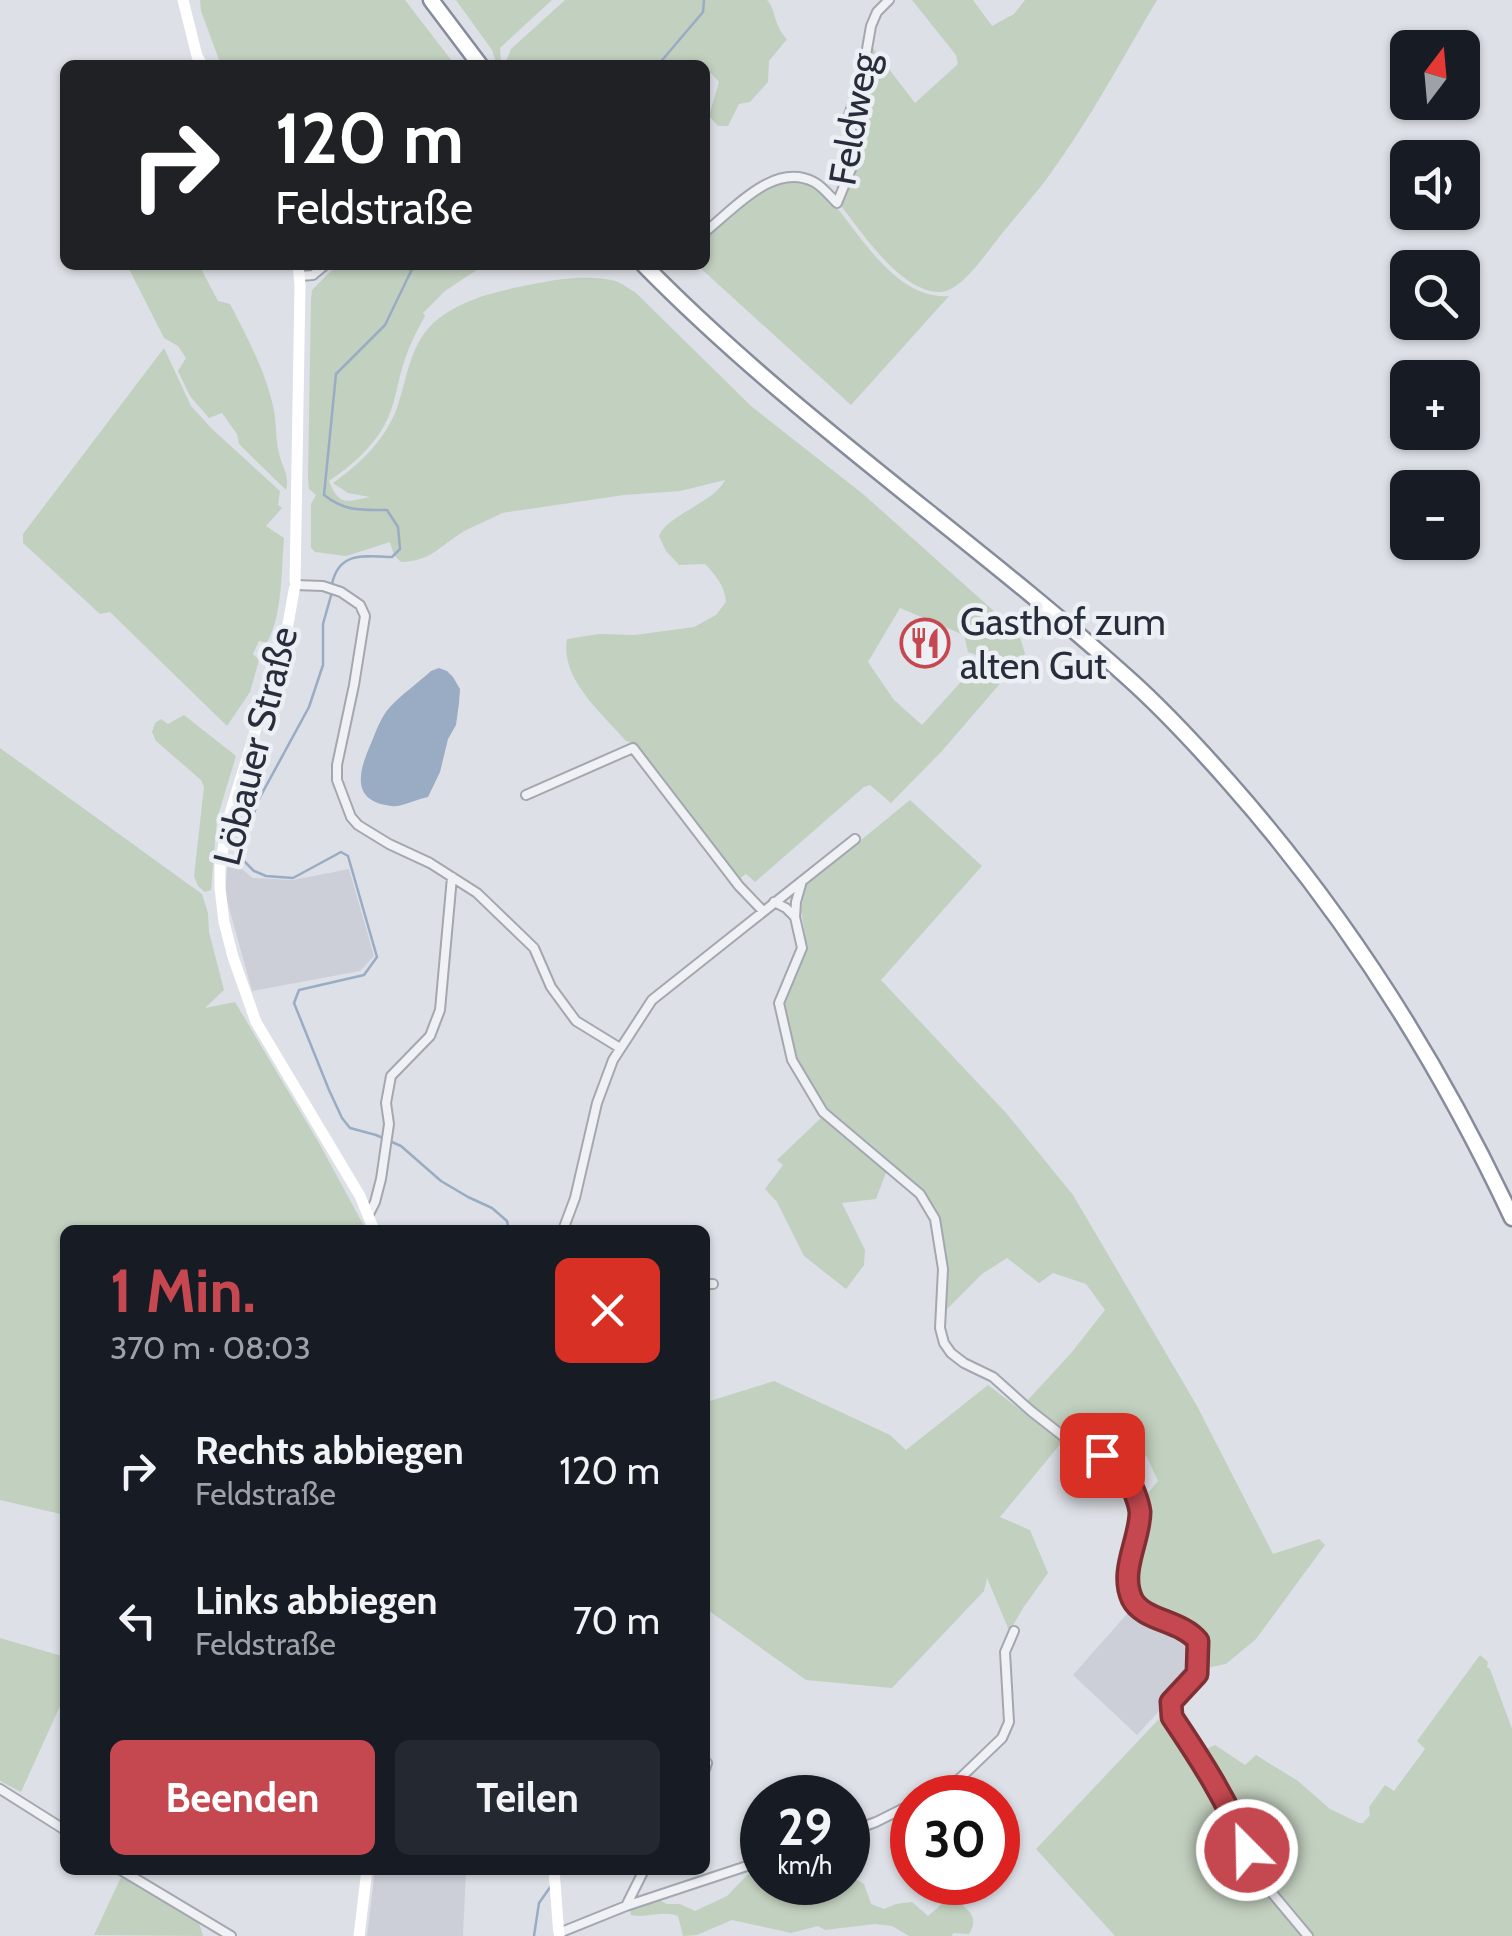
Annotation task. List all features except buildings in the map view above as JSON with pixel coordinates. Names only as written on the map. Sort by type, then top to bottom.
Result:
[{"type":"highway","points":[[431,0],[476,60]]},
{"type":"highway","points":[[649,270],[711,332],[781,393],[1131,680],[1198,747],[1269,828],[1346,928],[1429,1059],[1512,1218]]},
{"type":"main road","points":[[183,0],[199,60]]},
{"type":"main road","name":"Löbauer Straße","points":[[299,275],[295,586],[228,820],[220,888],[233,957],[256,1022],[372,1225]]},
{"type":"main road","points":[[359,1936],[366,1875]]},
{"type":"main road","points":[[554,1875],[559,1934]]},
{"type":"street","name":"Feldweg","points":[[710,228],[758,189],[794,174],[817,183],[836,204],[854,154],[850,115],[862,78],[870,26],[889,0]]},
{"type":"street","points":[[295,586],[323,586],[341,592],[360,605],[365,616],[337,765],[340,792],[351,817],[358,825],[478,892],[534,948],[551,987],[576,1021],[620,1048]]},
{"type":"street","points":[[526,795],[633,748],[762,910]]},
{"type":"street","points":[[565,1225],[576,1198],[597,1104],[620,1048],[652,1000],[855,839]]},
{"type":"street","points":[[368,1214],[378,1193],[386,1148],[386,1103],[391,1076],[430,1036],[440,1010],[452,877]]},
{"type":"street","points":[[802,881],[795,917],[802,948],[779,1003],[792,1060],[823,1112],[920,1194],[936,1218],[943,1269],[940,1328],[950,1353],[993,1377],[1068,1440],[1116,1462],[1130,1481],[1140,1514],[1129,1579],[1133,1601],[1142,1610],[1185,1629],[1198,1641],[1197,1674],[1171,1702],[1172,1717],[1220,1792],[1262,1881],[1308,1936]]},
{"type":"street","points":[[774,902],[795,917]]},
{"type":"street","points":[[963,1775],[1002,1738],[1009,1722],[1005,1652],[1014,1631]]},
{"type":"street","points":[[0,1789],[60,1827]]},
{"type":"street","points":[[559,1934],[626,1906],[740,1868]]},
{"type":"street","points":[[129,1875],[231,1936]]},
{"type":"street","points":[[626,1906],[642,1875]]},
{"type":"shaded area","points":[[228,858],[253,878],[293,880],[349,869],[374,956],[360,971],[252,991],[225,893]]},
{"type":"shaded area","points":[[1133,1607],[1183,1631],[1195,1642],[1194,1673],[1137,1735],[1073,1675]]},
{"type":"shaded area","points":[[374,1875],[466,1875],[463,1936],[367,1936]]},
{"type":"green space","points":[[200,0],[405,0],[451,60],[219,60]]},
{"type":"green space","points":[[456,0],[552,0],[500,48],[501,60],[495,60]]},
{"type":"green space","points":[[565,0],[767,0],[787,39],[769,61],[768,82],[750,102],[739,104],[728,126],[718,126],[710,117],[719,82],[710,73],[710,60],[506,60],[511,49]]},
{"type":"green space","points":[[912,0],[973,0],[992,26],[1014,14],[1025,0],[1157,0],[1048,177],[973,270],[956,286],[940,292],[910,282],[896,271],[839,203],[852,172],[852,121],[869,43],[915,103],[958,64],[956,55]]},
{"type":"green space","points":[[785,179],[812,184],[899,279],[931,295],[949,296],[851,405],[702,270],[710,270],[710,232],[768,186]]},
{"type":"green space","points":[[130,270],[202,270],[218,301],[230,304],[270,393],[286,490],[239,444],[237,434],[222,413],[209,418],[190,396],[178,371],[186,358],[178,346],[164,338]]},
{"type":"green space","points":[[332,270],[476,270],[445,291],[423,313],[384,426],[360,457],[329,481],[340,498],[349,501],[370,497],[348,493],[333,483],[379,441],[397,408],[416,348],[438,319],[473,299],[513,288],[577,278],[615,281],[635,292],[751,406],[863,494],[1005,621],[1021,640],[1025,654],[1011,667],[968,652],[964,635],[900,608],[868,662],[894,700],[922,725],[978,663],[998,669],[1004,679],[891,803],[870,785],[864,787],[755,882],[746,874],[739,879],[635,744],[626,741],[585,694],[570,668],[567,654],[567,639],[694,627],[716,615],[726,602],[716,577],[705,564],[679,565],[659,536],[671,521],[712,495],[725,480],[680,491],[502,513],[418,560],[401,562],[390,542],[346,556],[315,552],[311,548],[311,504],[316,495],[309,489],[308,479],[312,290]]},
{"type":"green space","points":[[164,348],[191,406],[280,491],[278,505],[282,508],[266,526],[284,538],[276,619],[267,643],[259,641],[253,654],[259,660],[250,692],[227,726],[110,612],[100,614],[23,543],[23,534]]},
{"type":"green space","points":[[184,715],[236,756],[217,819],[211,890],[205,892],[194,876],[204,787],[156,741],[152,732],[161,719],[168,724]]},
{"type":"green space","points":[[0,748],[202,894],[224,990],[205,1008],[235,1002],[363,1225],[60,1225],[60,1514],[0,1500]]},
{"type":"green space","points":[[910,800],[982,866],[881,980],[1007,1114],[1073,1195],[1197,1406],[1273,1554],[1319,1539],[1325,1545],[1256,1639],[1226,1664],[1206,1668],[1202,1664],[1202,1642],[1196,1632],[1151,1608],[1135,1594],[1144,1498],[1158,1481],[1147,1457],[1139,1453],[1116,1458],[1080,1442],[1027,1401],[1105,1310],[1086,1284],[1053,1273],[1039,1283],[1007,1258],[982,1274],[944,1312],[944,1242],[930,1200],[829,1110],[791,1047],[782,1005],[807,948],[801,910],[806,885]]},
{"type":"green space","points":[[823,1116],[887,1170],[876,1199],[842,1203],[865,1250],[864,1265],[846,1289],[804,1256],[777,1202],[765,1189],[783,1165],[777,1160]]},
{"type":"green space","points":[[774,1381],[890,1435],[906,1450],[988,1385],[1062,1442],[1000,1517],[1030,1530],[1048,1573],[1011,1629],[987,1578],[984,1591],[892,1688],[806,1680],[710,1612],[710,1401]]},
{"type":"green space","points":[[0,1638],[60,1656],[60,1706],[21,1792],[0,1781]]},
{"type":"green space","points":[[1480,1655],[1488,1662],[1512,1729],[1512,1936],[1314,1936],[1268,1881],[1236,1806],[1200,1752],[1215,1745],[1245,1765],[1256,1755],[1298,1781],[1330,1809],[1363,1823],[1385,1785],[1394,1791],[1425,1749],[1417,1741]]},
{"type":"green space","points":[[1159,1719],[1187,1747],[1212,1784],[1258,1882],[1304,1936],[1115,1936],[1036,1849]]},
{"type":"green space","points":[[122,1875],[198,1919],[203,1936],[94,1935]]},
{"type":"green space","points":[[740,1883],[740,1905],[870,1905],[870,1901],[884,1909],[915,1905],[928,1916],[941,1905],[962,1905],[973,1923],[969,1934],[909,1936],[892,1926],[875,1924],[825,1930],[818,1926],[791,1933],[732,1920],[697,1935],[683,1936],[678,1916],[631,1915],[630,1909],[659,1900],[695,1911],[727,1896]]},
{"type":"water","points":[[439,668],[453,677],[460,689],[456,725],[448,739],[440,772],[428,797],[404,805],[377,803],[363,790],[361,772],[380,723],[400,698]]},
{"type":"waterway","points":[[662,60],[703,12],[704,0]]},
{"type":"waterway","points":[[332,584],[335,573],[347,561],[363,556],[392,557],[400,549],[398,527],[387,510],[347,507],[324,495],[336,374],[385,325],[412,270]]},
{"type":"waterway","points":[[332,592],[323,624],[323,665],[309,707],[259,799],[242,846],[244,861],[266,876],[293,878],[341,852],[348,856],[377,957],[364,975],[299,990],[294,1003],[329,1090],[350,1128],[401,1146],[441,1181],[492,1208],[508,1225]]},
{"type":"waterway","points":[[534,1936],[539,1903],[551,1886]]},
{"type":"place","name":"Gasthof zum alten Gut","points":[[925,643]]},
{"type":"route","points":[[1102,1455],[1116,1462],[1124,1472],[1137,1499],[1140,1514],[1129,1579],[1133,1601],[1142,1610],[1185,1629],[1198,1641],[1197,1674],[1171,1702],[1172,1717],[1233,1814],[1247,1850]]}]
